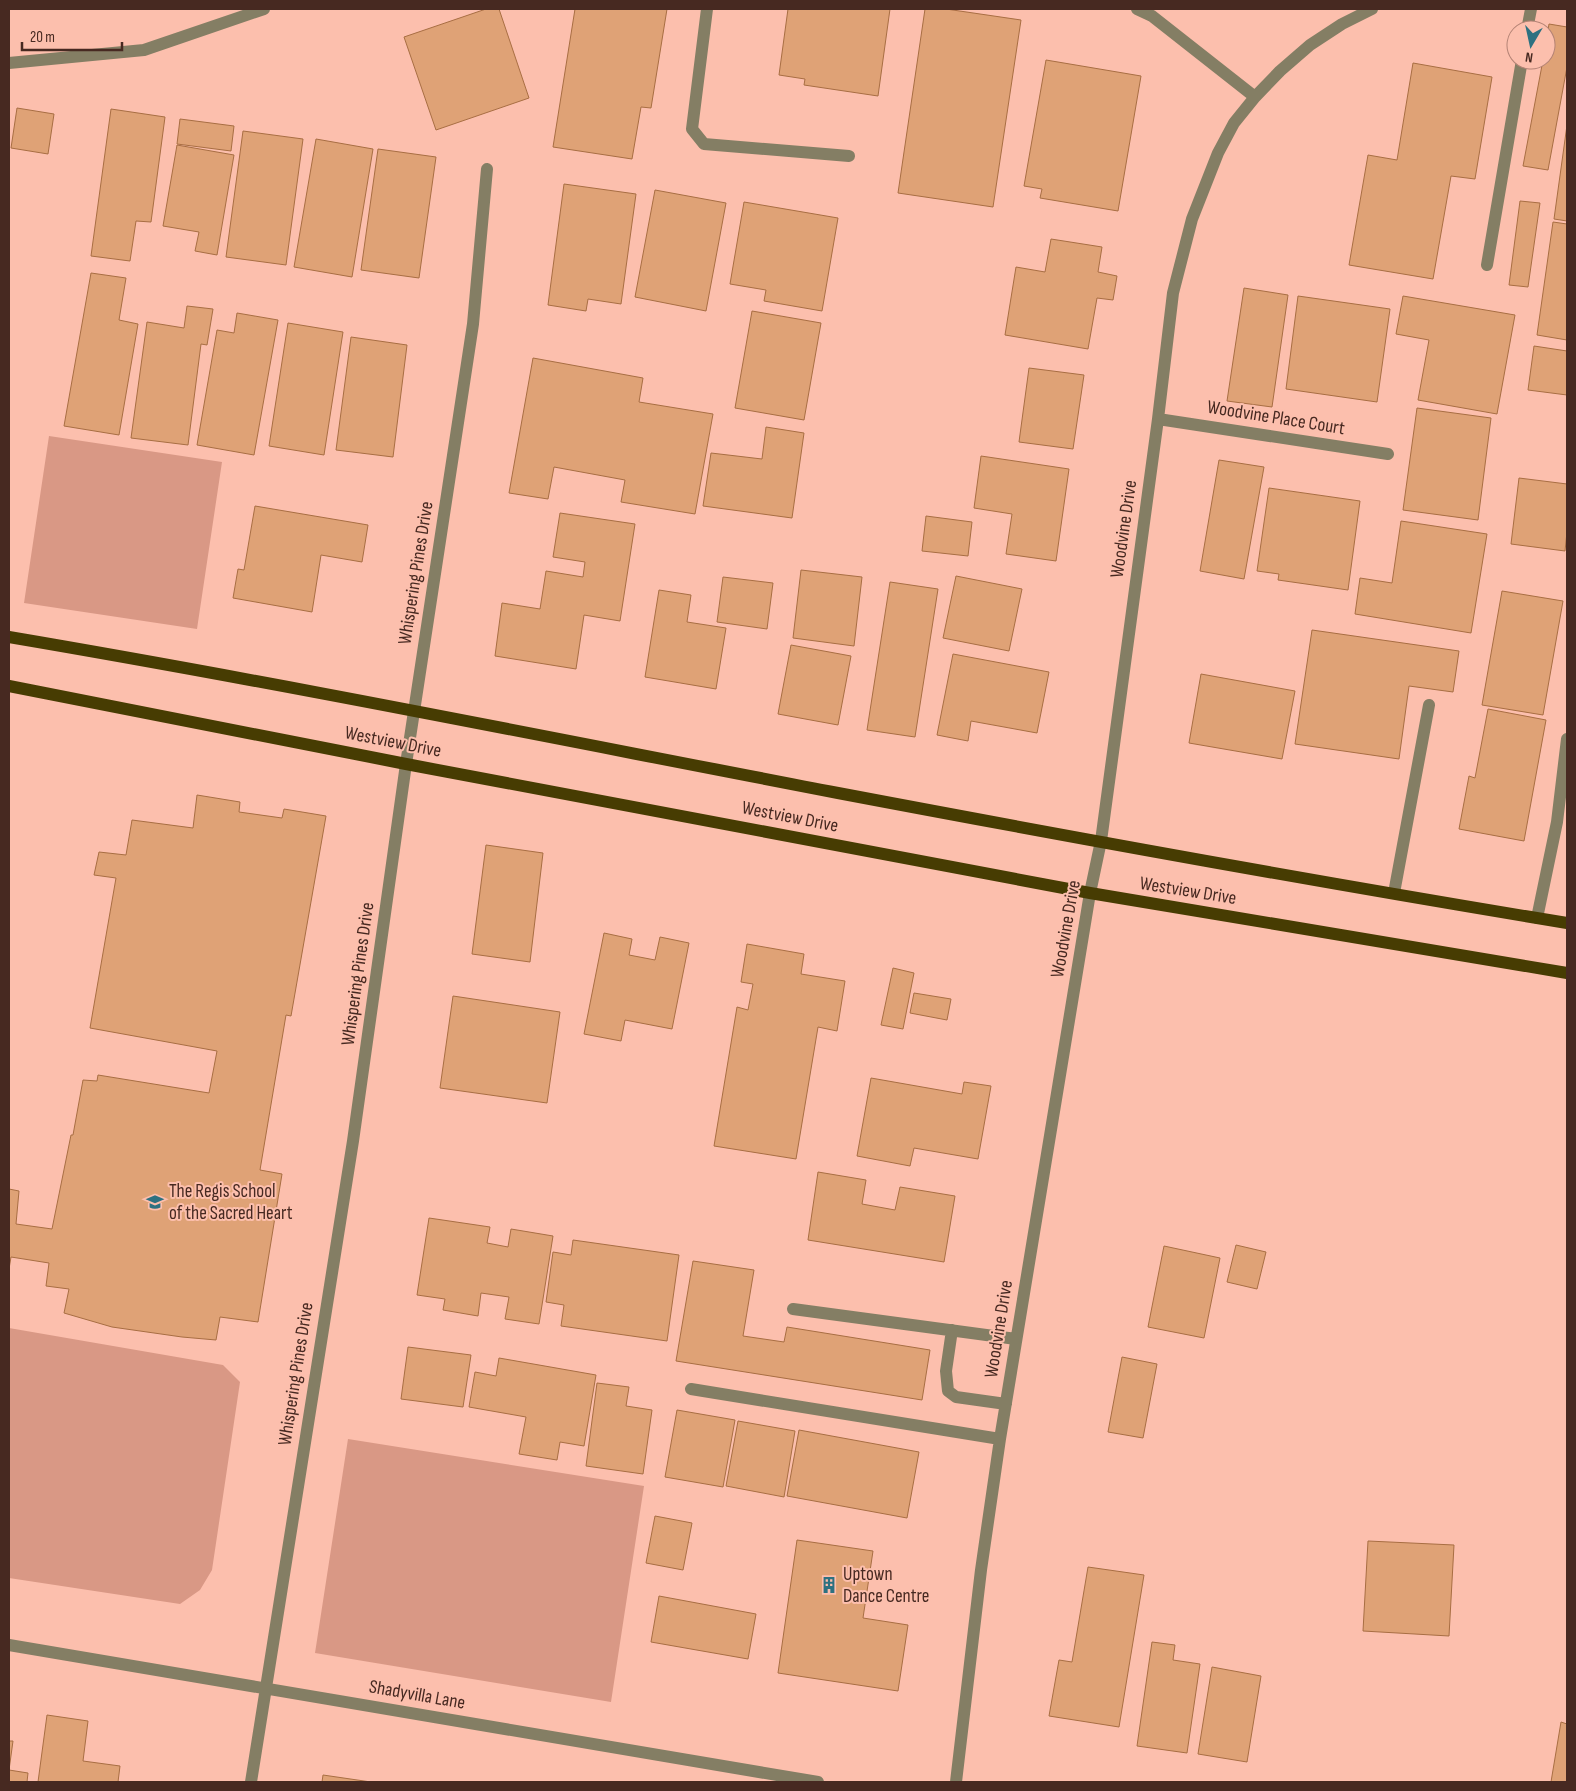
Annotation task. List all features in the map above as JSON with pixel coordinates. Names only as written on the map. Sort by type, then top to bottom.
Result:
[{"type":"main road","name":"Westview Drive","points":[[9,636],[414,710],[841,794],[1567,923]]},
{"type":"main road","name":"Westview Drive","points":[[9,686],[406,764],[1090,893],[1567,973]]},
{"type":"street","points":[[9,63],[144,50],[264,9]]},
{"type":"street","points":[[708,9],[692,129],[704,144],[849,156]]},
{"type":"street","points":[[1137,9],[1152,16],[1254,97]]},
{"type":"street","name":"Woodvine Drive","points":[[956,1782],[981,1570],[1000,1439],[1090,893],[1101,841],[1158,419],[1173,293],[1192,218],[1218,153],[1234,123],[1254,97],[1310,45],[1342,24],[1372,9]]},
{"type":"street","points":[[1487,265],[1520,70]]},
{"type":"street","name":"Whispering Pines Drive","points":[[251,1782],[354,1131],[406,764],[472,324],[487,169]]},
{"type":"street","name":"Woodvine Place Court","points":[[1158,419],[1388,454]]},
{"type":"street","points":[[1394,893],[1429,705]]},
{"type":"street","points":[[1538,918],[1557,822],[1567,739]]},
{"type":"street","points":[[793,1308],[1016,1339]]},
{"type":"street","points":[[952,1330],[946,1371],[948,1391],[956,1397],[1006,1404]]},
{"type":"street","points":[[691,1389],[1000,1439]]},
{"type":"street","name":"Shadyvilla Lane","points":[[9,1645],[818,1782]]},
{"type":"shaded area","points":[[49,436],[222,462],[197,629],[24,603]]},
{"type":"shaded area","points":[[9,1328],[223,1365],[240,1382],[212,1570],[200,1590],[180,1604],[9,1578]]},
{"type":"shaded area","points":[[348,1439],[644,1486],[611,1702],[315,1653]]},
{"type":"building","points":[[486,9],[499,9],[529,98],[436,130],[404,37]]},
{"type":"building","points":[[575,9],[667,9],[651,108],[641,107],[632,159],[553,147]]},
{"type":"building","points":[[788,9],[890,9],[878,96],[804,85],[805,79],[779,75]]},
{"type":"building","points":[[925,9],[946,9],[1021,20],[993,207],[898,193]]},
{"type":"building","points":[[1556,25],[1567,27],[1567,67],[1548,170],[1523,166],[1541,70],[1556,70]]},
{"type":"building","points":[[1046,60],[1141,76],[1118,211],[1040,198],[1042,189],[1024,186]]},
{"type":"building","points":[[1413,63],[1492,77],[1475,179],[1451,176],[1433,279],[1349,265],[1368,155],[1397,160]]},
{"type":"building","points":[[17,108],[54,114],[48,154],[11,148]]},
{"type":"building","points":[[111,109],[165,117],[151,222],[136,221],[130,261],[91,256]]},
{"type":"building","points":[[180,119],[234,126],[231,151],[177,144]]},
{"type":"building","points":[[1567,125],[1567,221],[1554,219]]},
{"type":"building","points":[[243,131],[303,139],[286,265],[226,257]]},
{"type":"building","points":[[316,139],[373,149],[352,277],[294,267]]},
{"type":"building","points":[[177,145],[234,155],[217,255],[195,251],[199,232],[163,226]]},
{"type":"building","points":[[378,149],[436,157],[419,278],[361,270]]},
{"type":"building","points":[[564,184],[636,194],[621,304],[588,299],[586,311],[548,305]]},
{"type":"building","points":[[655,190],[726,203],[706,311],[635,297]]},
{"type":"building","points":[[1520,201],[1540,203],[1528,287],[1509,285]]},
{"type":"building","points":[[744,202],[838,218],[822,311],[764,301],[766,290],[730,284]]},
{"type":"building","points":[[1553,222],[1567,224],[1567,340],[1537,335]]},
{"type":"building","points":[[1051,239],[1102,247],[1098,272],[1117,276],[1113,300],[1097,298],[1088,349],[1005,335],[1016,267],[1045,272]]},
{"type":"building","points":[[91,273],[126,278],[119,320],[138,324],[119,435],[64,426]]},
{"type":"building","points":[[1244,288],[1288,295],[1272,407],[1227,401]]},
{"type":"building","points":[[1298,296],[1390,309],[1377,402],[1286,389]]},
{"type":"building","points":[[1403,296],[1515,315],[1497,414],[1418,400],[1429,340],[1396,334]]},
{"type":"building","points":[[187,306],[213,309],[207,345],[201,344],[188,445],[131,438],[147,322],[184,328]]},
{"type":"building","points":[[752,311],[821,323],[804,420],[735,408]]},
{"type":"building","points":[[237,313],[278,320],[254,455],[197,445],[217,330],[234,333]]},
{"type":"building","points":[[288,323],[343,332],[324,455],[269,446]]},
{"type":"building","points":[[351,337],[407,345],[393,457],[336,450]]},
{"type":"building","points":[[1534,346],[1567,351],[1567,395],[1528,390]]},
{"type":"building","points":[[533,358],[643,378],[639,402],[713,414],[695,514],[621,502],[625,480],[554,467],[548,499],[509,493]]},
{"type":"building","points":[[1029,368],[1084,375],[1073,449],[1019,442]]},
{"type":"building","points":[[1417,408],[1491,418],[1478,520],[1403,510]]},
{"type":"building","points":[[766,427],[804,433],[792,518],[703,506],[711,453],[762,459]]},
{"type":"building","points":[[981,456],[1069,469],[1056,561],[1006,554],[1012,514],[974,508]]},
{"type":"building","points":[[1219,460],[1264,467],[1244,579],[1200,571]]},
{"type":"building","points":[[1519,478],[1567,484],[1565,551],[1511,544]]},
{"type":"building","points":[[1269,488],[1360,501],[1348,590],[1278,580],[1279,574],[1257,571]]},
{"type":"building","points":[[255,506],[368,525],[362,562],[321,555],[312,612],[233,598],[238,569],[244,570]]},
{"type":"building","points":[[560,513],[635,524],[620,621],[584,615],[576,669],[495,656],[502,603],[540,609],[546,571],[583,577],[585,562],[553,557]]},
{"type":"building","points":[[926,516],[972,522],[968,556],[922,551]]},
{"type":"building","points":[[1401,521],[1487,534],[1471,633],[1355,614],[1360,578],[1392,583]]},
{"type":"building","points":[[801,570],[862,577],[854,646],[793,638]]},
{"type":"building","points":[[956,576],[1022,589],[1009,651],[943,638]]},
{"type":"building","points":[[723,577],[773,583],[767,629],[717,622]]},
{"type":"building","points":[[890,582],[938,589],[915,737],[867,730]]},
{"type":"building","points":[[659,590],[691,595],[687,622],[726,628],[716,689],[645,677]]},
{"type":"building","points":[[1502,591],[1563,601],[1543,715],[1482,705]]},
{"type":"building","points":[[1312,630],[1459,651],[1453,692],[1409,686],[1399,759],[1295,744]]},
{"type":"building","points":[[791,645],[851,656],[838,725],[778,714]]},
{"type":"building","points":[[953,654],[1049,672],[1037,733],[971,721],[968,741],[937,735]]},
{"type":"building","points":[[1201,674],[1295,691],[1282,759],[1189,743]]},
{"type":"building","points":[[1488,709],[1546,720],[1524,841],[1459,829],[1469,776],[1475,778]]},
{"type":"building","points":[[197,795],[240,802],[239,812],[282,818],[284,809],[326,816],[291,1016],[286,1015],[260,1170],[282,1174],[258,1322],[220,1317],[216,1340],[112,1327],[64,1313],[69,1289],[46,1286],[49,1263],[11,1257],[9,1269],[9,1189],[19,1191],[16,1224],[52,1229],[83,1080],[97,1081],[98,1075],[209,1093],[217,1051],[90,1028],[116,878],[94,875],[99,852],[126,855],[132,820],[193,828]]},
{"type":"building","points":[[486,845],[543,853],[530,962],[472,954]]},
{"type":"building","points":[[604,933],[632,939],[629,955],[655,960],[660,937],[689,943],[672,1029],[625,1020],[621,1041],[584,1034]]},
{"type":"building","points":[[747,944],[804,954],[801,974],[845,981],[837,1031],[818,1027],[796,1159],[714,1146],[737,1007],[748,1010],[753,984],[741,982]]},
{"type":"building","points":[[893,968],[914,973],[903,1029],[881,1025]]},
{"type":"building","points":[[914,993],[951,999],[947,1020],[910,1013]]},
{"type":"building","points":[[453,996],[560,1012],[547,1103],[440,1088]]},
{"type":"building","points":[[871,1078],[962,1094],[964,1082],[991,1086],[978,1159],[914,1148],[910,1166],[857,1156]]},
{"type":"building","points":[[818,1172],[866,1180],[862,1204],[895,1210],[900,1187],[955,1196],[944,1262],[808,1240]]},
{"type":"building","points":[[429,1218],[490,1227],[487,1243],[508,1247],[511,1229],[553,1236],[539,1324],[505,1319],[509,1297],[481,1293],[478,1316],[443,1310],[445,1299],[417,1295]]},
{"type":"building","points":[[573,1240],[679,1255],[667,1341],[561,1326],[564,1305],[546,1302],[553,1252],[571,1255]]},
{"type":"building","points":[[1236,1245],[1266,1252],[1257,1289],[1227,1282]]},
{"type":"building","points":[[1164,1246],[1220,1258],[1204,1338],[1148,1327]]},
{"type":"building","points":[[693,1261],[754,1270],[743,1336],[784,1342],[787,1327],[930,1350],[922,1400],[676,1361]]},
{"type":"building","points":[[408,1347],[471,1355],[463,1407],[401,1399]]},
{"type":"building","points":[[1122,1357],[1157,1364],[1143,1438],[1108,1432]]},
{"type":"building","points":[[499,1358],[596,1375],[584,1446],[560,1442],[557,1460],[519,1454],[526,1417],[469,1407],[475,1372],[496,1376]]},
{"type":"building","points":[[597,1383],[629,1387],[626,1406],[652,1410],[643,1474],[586,1466]]},
{"type":"building","points":[[677,1410],[735,1420],[723,1487],[665,1477]]},
{"type":"building","points":[[738,1421],[795,1431],[784,1497],[726,1486]]},
{"type":"building","points":[[799,1430],[919,1452],[907,1518],[787,1496]]},
{"type":"building","points":[[655,1516],[692,1523],[683,1570],[646,1563]]},
{"type":"building","name":"Uptown Dance Centre","points":[[797,1540],[873,1551],[863,1618],[908,1625],[898,1691],[778,1673]]},
{"type":"building","points":[[1368,1541],[1454,1545],[1449,1636],[1363,1631]]},
{"type":"building","points":[[1088,1567],[1144,1575],[1119,1727],[1049,1716],[1059,1660],[1072,1662]]},
{"type":"building","points":[[659,1596],[756,1614],[748,1659],[651,1642]]},
{"type":"building","points":[[1152,1642],[1175,1645],[1173,1660],[1200,1664],[1187,1753],[1137,1746]]},
{"type":"building","points":[[1212,1667],[1261,1676],[1247,1762],[1198,1754]]},
{"type":"building","points":[[47,1715],[88,1721],[83,1761],[120,1766],[118,1782],[38,1782]]},
{"type":"building","points":[[1561,1722],[1567,1724],[1567,1782],[1551,1782]]},
{"type":"building","points":[[9,1741],[13,1741],[9,1770]]},
{"type":"building","points":[[9,1770],[28,1773],[27,1782],[9,1782]]},
{"type":"building","points":[[323,1775],[371,1782],[322,1782]]},
{"type":"place","name":"The Regis School of the Sacred Heart","points":[[155,1202]]},
{"type":"place","name":"Uptown Dance Centre","points":[[829,1585]]}]
